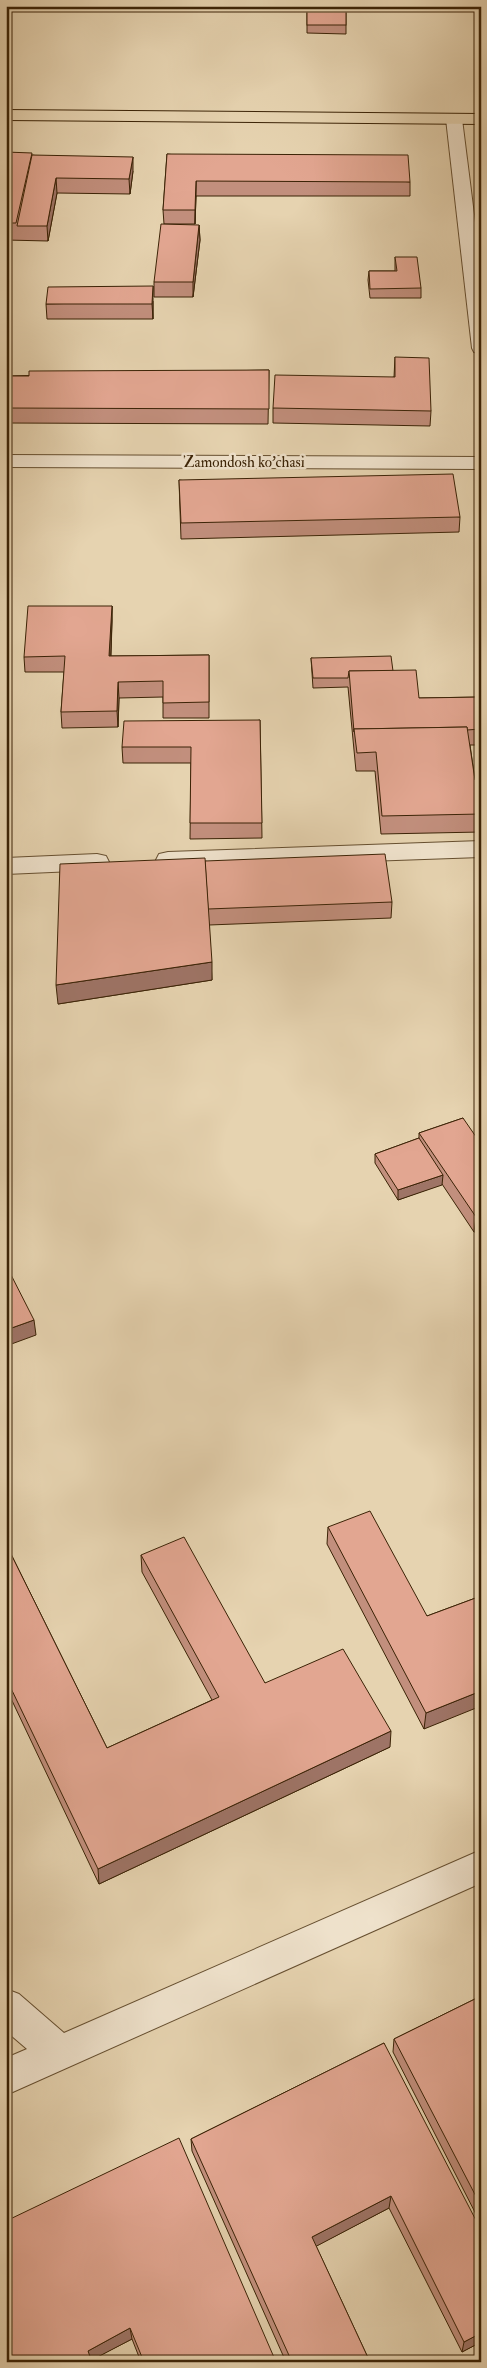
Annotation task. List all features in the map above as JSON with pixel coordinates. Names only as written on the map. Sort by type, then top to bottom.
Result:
[{"type":"main road","points":[[6,115],[481,119]]},
{"type":"street","points":[[454,119],[481,348]]},
{"type":"street","name":"Zamondosh ko'chasi","points":[[6,461],[481,463]]},
{"type":"street","points":[[145,860],[481,848]]},
{"type":"street","points":[[6,866],[115,862]]},
{"type":"street","points":[[6,2077],[481,1866]]},
{"type":"street","points":[[6,2007],[60,2053]]},
{"type":"building","points":[[307,11],[346,11],[346,25],[307,25]]},
{"type":"building","points":[[6,152],[32,153],[16,223],[6,223]]},
{"type":"building","points":[[167,154],[408,155],[410,182],[196,181],[195,210],[163,210]]},
{"type":"building","points":[[32,155],[133,157],[129,179],[56,178],[47,226],[17,226]]},
{"type":"building","points":[[161,224],[199,225],[193,282],[154,282]]},
{"type":"building","points":[[395,257],[417,257],[421,288],[370,289],[369,271],[397,271]]},
{"type":"building","points":[[153,286],[152,304],[46,304],[48,287]]},
{"type":"building","points":[[395,357],[429,358],[431,411],[273,408],[275,375],[395,377]]},
{"type":"building","points":[[269,370],[269,409],[6,408],[6,376],[29,376],[29,371]]},
{"type":"building","points":[[453,474],[460,517],[181,523],[179,480]]},
{"type":"building","points":[[28,606],[112,606],[109,656],[209,655],[209,702],[163,703],[163,681],[118,682],[117,711],[61,712],[65,656],[24,657]]},
{"type":"building","points":[[391,656],[393,671],[349,671],[348,678],[313,678],[311,658]]},
{"type":"building","points":[[416,670],[419,698],[481,697],[481,729],[467,730],[467,727],[354,729],[354,732],[349,671]]},
{"type":"building","points":[[260,720],[262,823],[190,823],[191,747],[122,747],[124,721]]},
{"type":"building","points":[[467,727],[475,780],[481,780],[481,814],[382,816],[376,752],[357,753],[354,729]]},
{"type":"building","points":[[385,854],[392,902],[208,909],[205,861]]},
{"type":"building","points":[[205,858],[212,962],[56,985],[60,864]]},
{"type":"building","points":[[463,1118],[481,1144],[481,1215],[476,1217],[419,1133]]},
{"type":"building","points":[[419,1138],[443,1175],[398,1190],[375,1154]]},
{"type":"building","points":[[6,1265],[34,1320],[6,1330]]},
{"type":"building","points":[[370,1511],[427,1616],[481,1596],[481,1691],[426,1713],[328,1527]]},
{"type":"building","points":[[184,1537],[265,1683],[343,1649],[391,1731],[98,1869],[6,1678],[6,1544],[107,1748],[219,1697],[141,1555]]},
{"type":"building","points":[[481,1996],[481,2206],[394,2039]]},
{"type":"building","points":[[384,2043],[481,2230],[481,2333],[464,2342],[391,2196],[312,2237],[370,2362],[292,2362],[191,2139]]},
{"type":"building","points":[[179,2138],[276,2362],[144,2362],[130,2328],[88,2351],[92,2362],[6,2362],[6,2221]]}]
